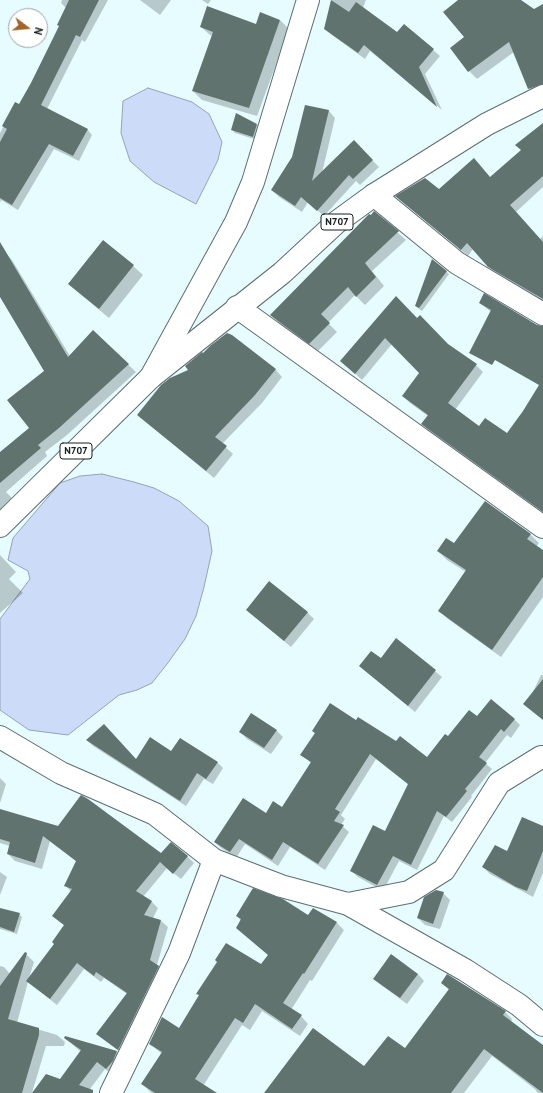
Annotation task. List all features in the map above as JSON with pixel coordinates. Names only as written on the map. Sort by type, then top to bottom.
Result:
[{"type":"main road","points":[[151,377],[236,222],[253,182],[308,0]]},
{"type":"main road","name":"N707","points":[[1,524],[151,377],[237,307],[282,273],[337,222],[374,195],[487,124],[543,96]]},
{"type":"main road","points":[[374,195],[457,263],[543,314]]},
{"type":"main road","points":[[237,307],[543,527]]},
{"type":"main road","points":[[0,737],[61,773],[155,814],[214,860],[281,886],[348,904],[465,970],[519,1006],[543,1025]]},
{"type":"main road","points":[[348,904],[410,892],[444,870],[499,783],[540,757],[543,758]]},
{"type":"main road","points":[[111,1093],[179,953],[214,860]]},
{"type":"water","points":[[148,88],[192,102],[209,114],[222,142],[218,160],[196,204],[154,182],[130,161],[121,133],[123,101]]},
{"type":"water","points":[[102,474],[154,488],[179,501],[208,526],[212,551],[196,616],[185,639],[152,683],[137,690],[119,695],[68,735],[29,730],[0,710],[0,619],[30,579],[28,571],[8,560],[13,538],[60,483],[80,476]]},
{"type":"building","points":[[69,0],[99,0],[80,37],[76,35],[41,105],[88,129],[73,156],[49,144],[12,205],[0,198],[0,142],[7,129],[2,126],[15,102],[19,104],[31,83],[59,26],[57,25]]},
{"type":"building","points":[[331,0],[349,12],[356,2],[397,32],[404,24],[434,49],[419,67],[437,107],[364,45],[358,53],[324,29]]},
{"type":"building","points":[[458,0],[521,0],[534,9],[543,4],[543,84],[528,89],[509,42],[468,72],[450,48],[464,37],[443,12]]},
{"type":"building","points":[[207,6],[256,24],[260,12],[280,20],[249,108],[192,91],[213,32],[200,27]]},
{"type":"building","points":[[305,105],[329,110],[312,181],[354,140],[373,160],[353,179],[349,175],[317,211],[301,197],[295,206],[271,190],[292,157]]},
{"type":"building","points":[[236,113],[257,124],[253,137],[231,130]]},
{"type":"building","points":[[543,123],[543,176],[510,205],[543,242],[543,299],[488,267],[467,243],[461,250],[395,196],[425,178],[439,189],[474,158],[490,177],[521,150],[515,145]]},
{"type":"building","points":[[374,211],[399,231],[365,263],[376,277],[356,297],[348,287],[321,314],[330,323],[309,344],[270,315],[369,214],[371,215]]},
{"type":"building","points":[[103,240],[134,265],[99,309],[68,284]]},
{"type":"building","points":[[0,242],[68,357],[93,330],[129,364],[59,428],[38,445],[41,448],[0,483],[0,452],[29,428],[7,400],[44,371],[0,297]]},
{"type":"building","points":[[432,259],[447,271],[419,308],[415,306]]},
{"type":"building","points":[[484,293],[537,325],[543,326],[543,512],[421,424],[428,415],[402,396],[419,373],[385,338],[355,374],[340,361],[396,296],[417,318],[420,315],[448,344],[477,364],[448,403],[479,426],[485,418],[507,433],[539,385],[495,360],[492,365],[469,353],[491,310],[479,303]]},
{"type":"building","points":[[227,333],[232,335],[276,369],[255,395],[215,437],[227,446],[206,471],[137,415],[161,385],[170,378],[188,370],[185,366]]},
{"type":"building","points":[[485,501],[531,534],[527,539],[543,550],[543,577],[492,650],[438,611],[466,570],[437,551],[446,538],[454,543]]},
{"type":"building","points":[[269,581],[308,612],[284,641],[246,610]]},
{"type":"building","points":[[396,638],[436,670],[408,706],[359,666],[371,651],[381,658]]},
{"type":"building","points":[[543,679],[543,720],[523,704]]},
{"type":"building","points":[[491,699],[515,719],[504,732],[501,729],[479,757],[487,763],[465,789],[467,791],[446,817],[437,811],[411,865],[393,856],[377,885],[350,871],[373,825],[385,831],[408,784],[370,754],[335,809],[340,812],[334,821],[344,825],[318,864],[283,842],[272,860],[239,839],[230,852],[214,842],[243,798],[266,813],[273,801],[282,807],[311,762],[300,755],[315,733],[312,731],[330,703],[356,720],[358,717],[396,741],[400,736],[427,757],[445,734],[448,736],[469,710],[477,716]]},
{"type":"building","points":[[251,713],[277,730],[264,748],[239,732]]},
{"type":"building","points":[[104,724],[136,759],[150,737],[171,751],[180,738],[218,762],[206,779],[197,773],[180,801],[86,740]]},
{"type":"building","points":[[81,795],[161,853],[171,842],[188,856],[173,874],[160,862],[136,891],[152,901],[144,915],[161,920],[150,960],[159,966],[118,1050],[96,1034],[127,993],[96,972],[94,976],[77,963],[50,999],[26,981],[54,944],[52,942],[64,925],[52,916],[72,889],[64,886],[76,861],[43,836],[35,863],[7,854],[10,842],[0,839],[0,809],[58,826]]},
{"type":"building","points":[[522,817],[543,826],[543,851],[527,891],[516,887],[482,867],[495,845],[507,851]]},
{"type":"building","points":[[253,888],[283,899],[308,915],[313,908],[337,922],[304,974],[303,973],[283,1003],[302,1015],[292,1029],[255,1004],[243,1023],[235,1018],[195,1079],[217,1093],[155,1093],[141,1084],[162,1052],[149,1044],[162,1017],[179,1028],[199,995],[196,994],[217,962],[215,960],[226,943],[261,964],[268,955],[236,928],[241,919],[236,916]]},
{"type":"building","points":[[436,890],[444,892],[433,924],[417,918],[424,897]]},
{"type":"building","points":[[0,908],[20,913],[14,932],[0,927]]},
{"type":"building","points":[[25,952],[27,953],[8,1019],[39,1028],[39,1035],[22,1093],[0,1093],[0,986]]},
{"type":"building","points":[[391,954],[418,974],[400,998],[373,979]]},
{"type":"building","points":[[447,974],[506,1011],[503,1015],[543,1045],[543,1093],[484,1049],[451,1093],[264,1093],[313,1028],[364,1066],[388,1036],[405,1048],[449,989],[441,983]]},
{"type":"building","points":[[65,1036],[117,1051],[113,1061],[106,1069],[97,1062],[79,1085],[93,1090],[93,1093],[32,1093],[46,1074],[60,1079],[81,1050],[64,1038]]}]
